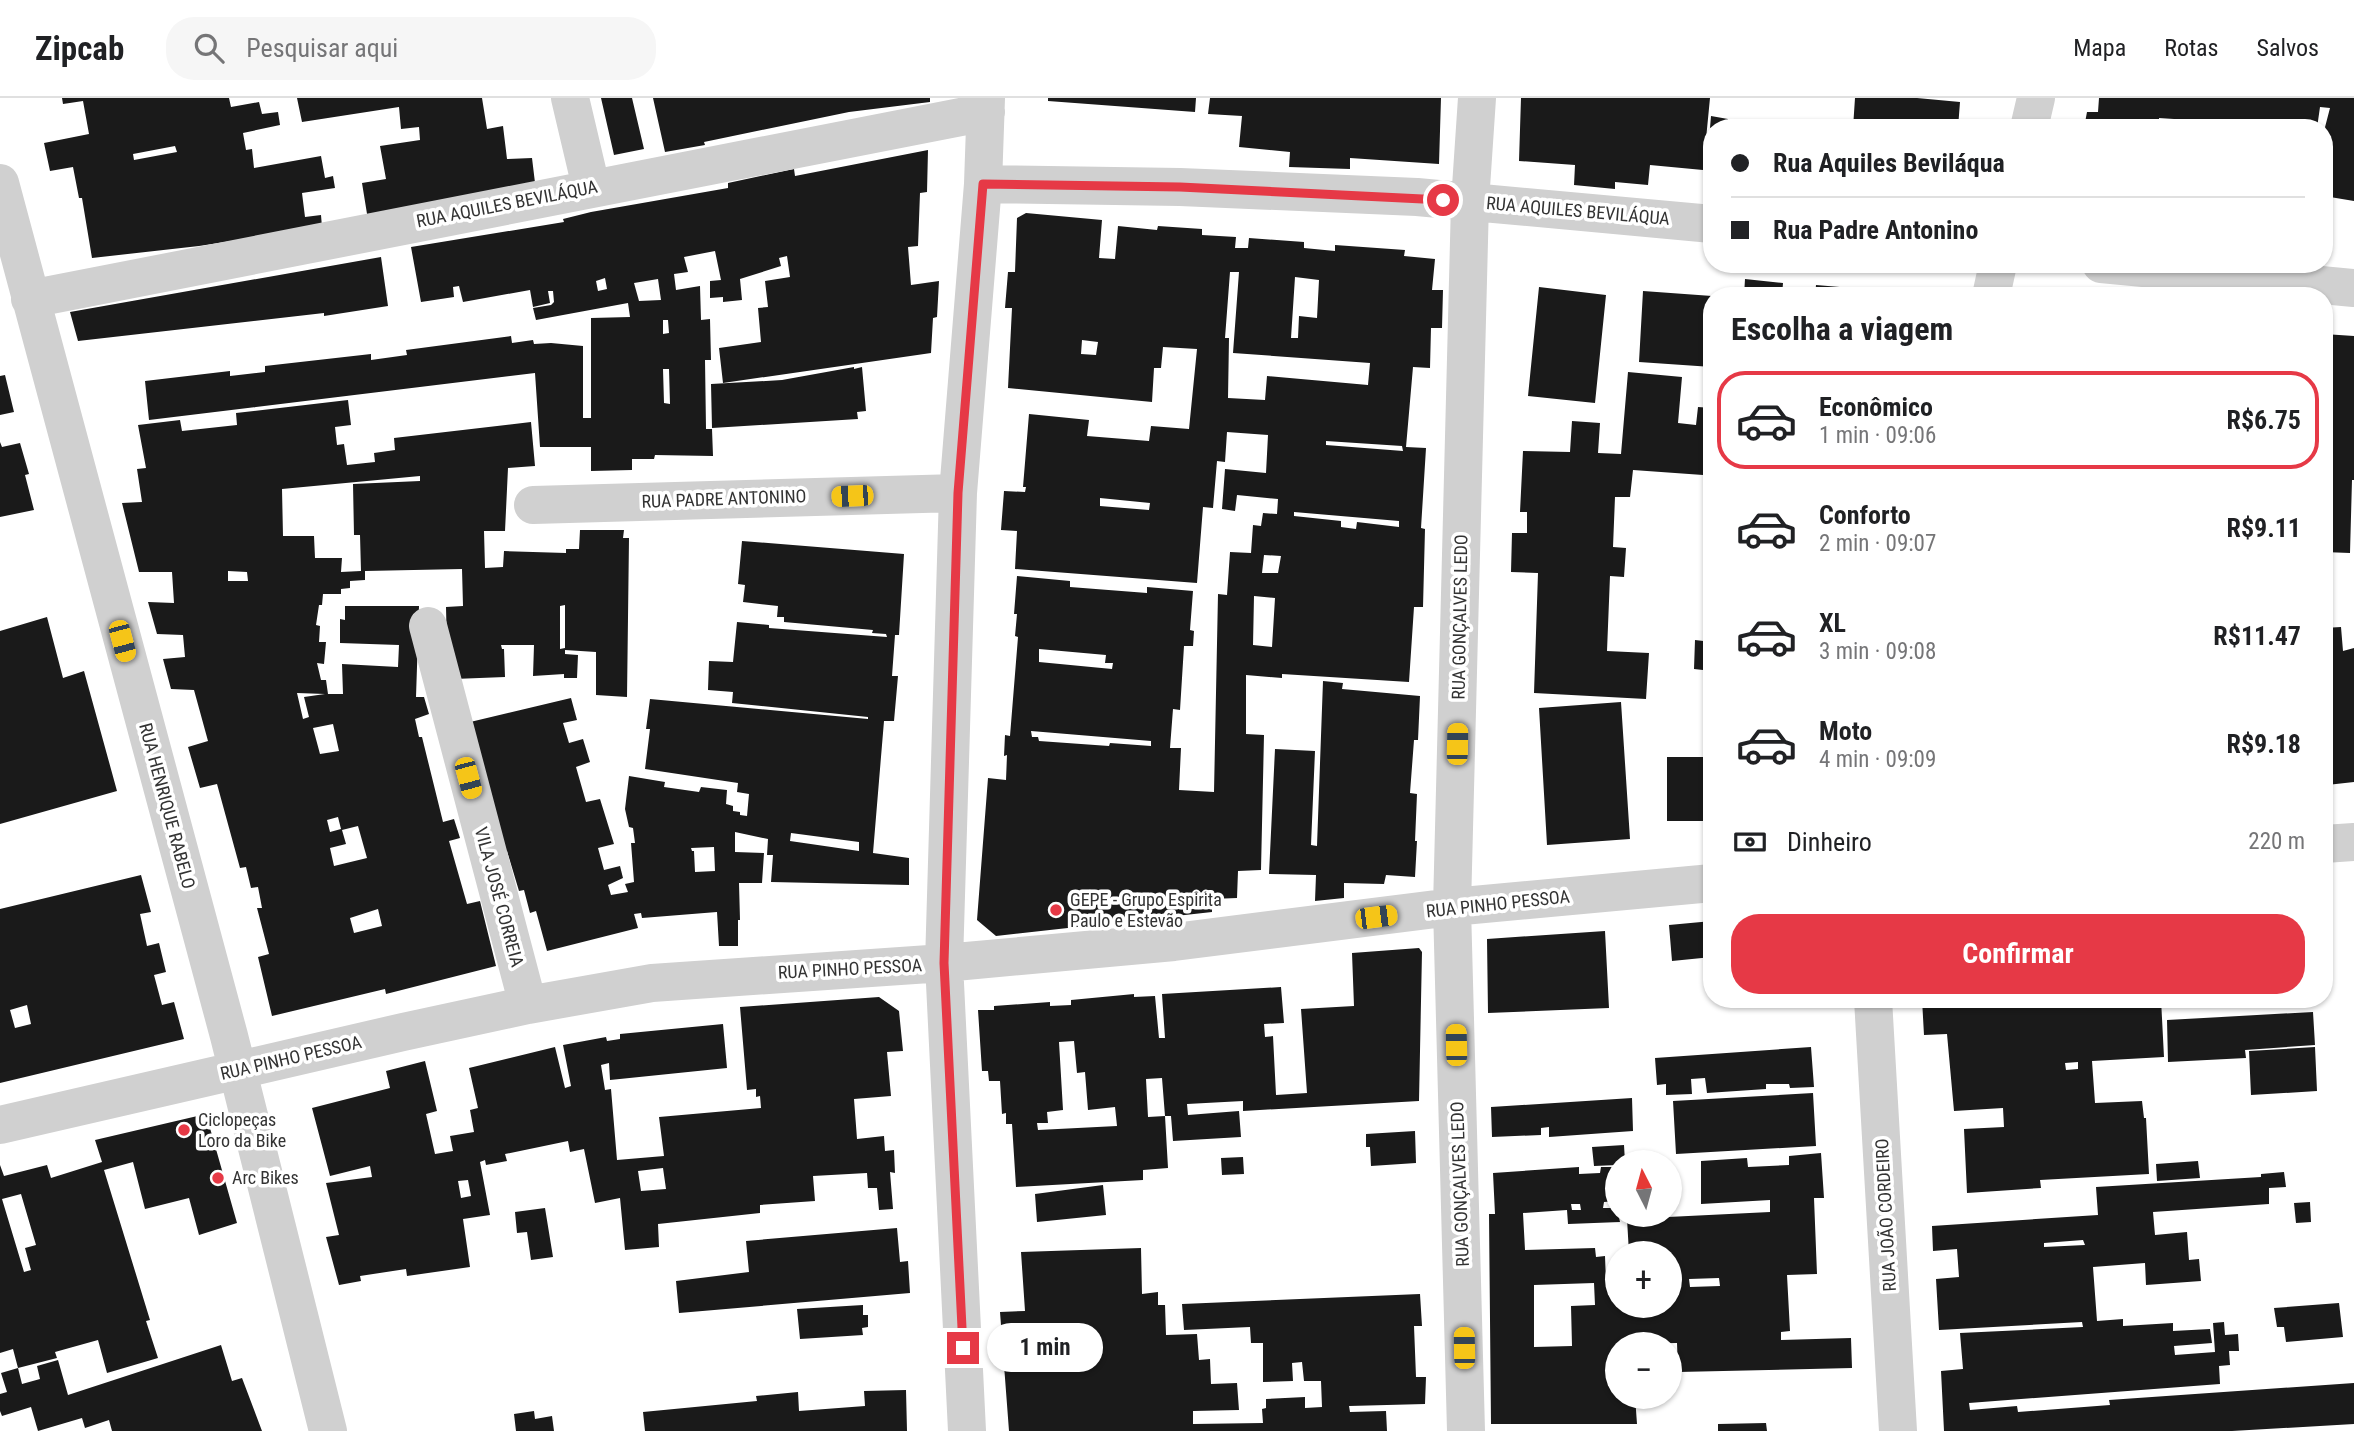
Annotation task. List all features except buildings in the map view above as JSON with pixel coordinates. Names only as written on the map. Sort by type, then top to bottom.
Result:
[{"type":"street","points":[[570,98],[591,187]]},
{"type":"street","name":"RUA GONÇALVES LEDO","points":[[1466,1431],[1452,907],[1470,202],[1477,98]]},
{"type":"street","points":[[2031,119],[2036,98]]},
{"type":"street","points":[[967,1431],[944,963],[958,493],[983,184],[986,105]]},
{"type":"street","name":"RUA AQUILES BEVILÁQUA","points":[[30,299],[986,105]]},
{"type":"street","name":"RUA HENRIQUE RABELO","points":[[0,183],[237,1070],[328,1431]]},
{"type":"street","name":"RUA AQUILES BEVILÁQUA","points":[[983,184],[1180,187],[1470,202],[1703,223]]},
{"type":"street","points":[[2196,273],[2354,288]]},
{"type":"street","name":"RUA PADRE ANTONINO","points":[[533,505],[958,493]]},
{"type":"street","name":"VILA JOSÉ CORREIA","points":[[428,626],[528,1005]]},
{"type":"street","points":[[2333,843],[2354,842]]},
{"type":"street","name":"RUA PINHO PESSOA","points":[[0,1125],[528,1005],[652,983],[944,963],[1174,942],[1452,907],[1703,884]]},
{"type":"street","name":"RUA JOÃO CORDEIRO","points":[[1874,1008],[1898,1431]]},
{"type":"place","name":"GEPE - Grupo Espirita Paulo e Estevão","points":[[1056,910]]},
{"type":"place","name":"Ciclopeças Loro da Bike","points":[[184,1130]]},
{"type":"place","name":"Arc Bikes","points":[[218,1178]]},
{"type":"route","points":[[963,1348],[944,963],[958,493],[983,184],[1180,187],[1443,200]]}]
